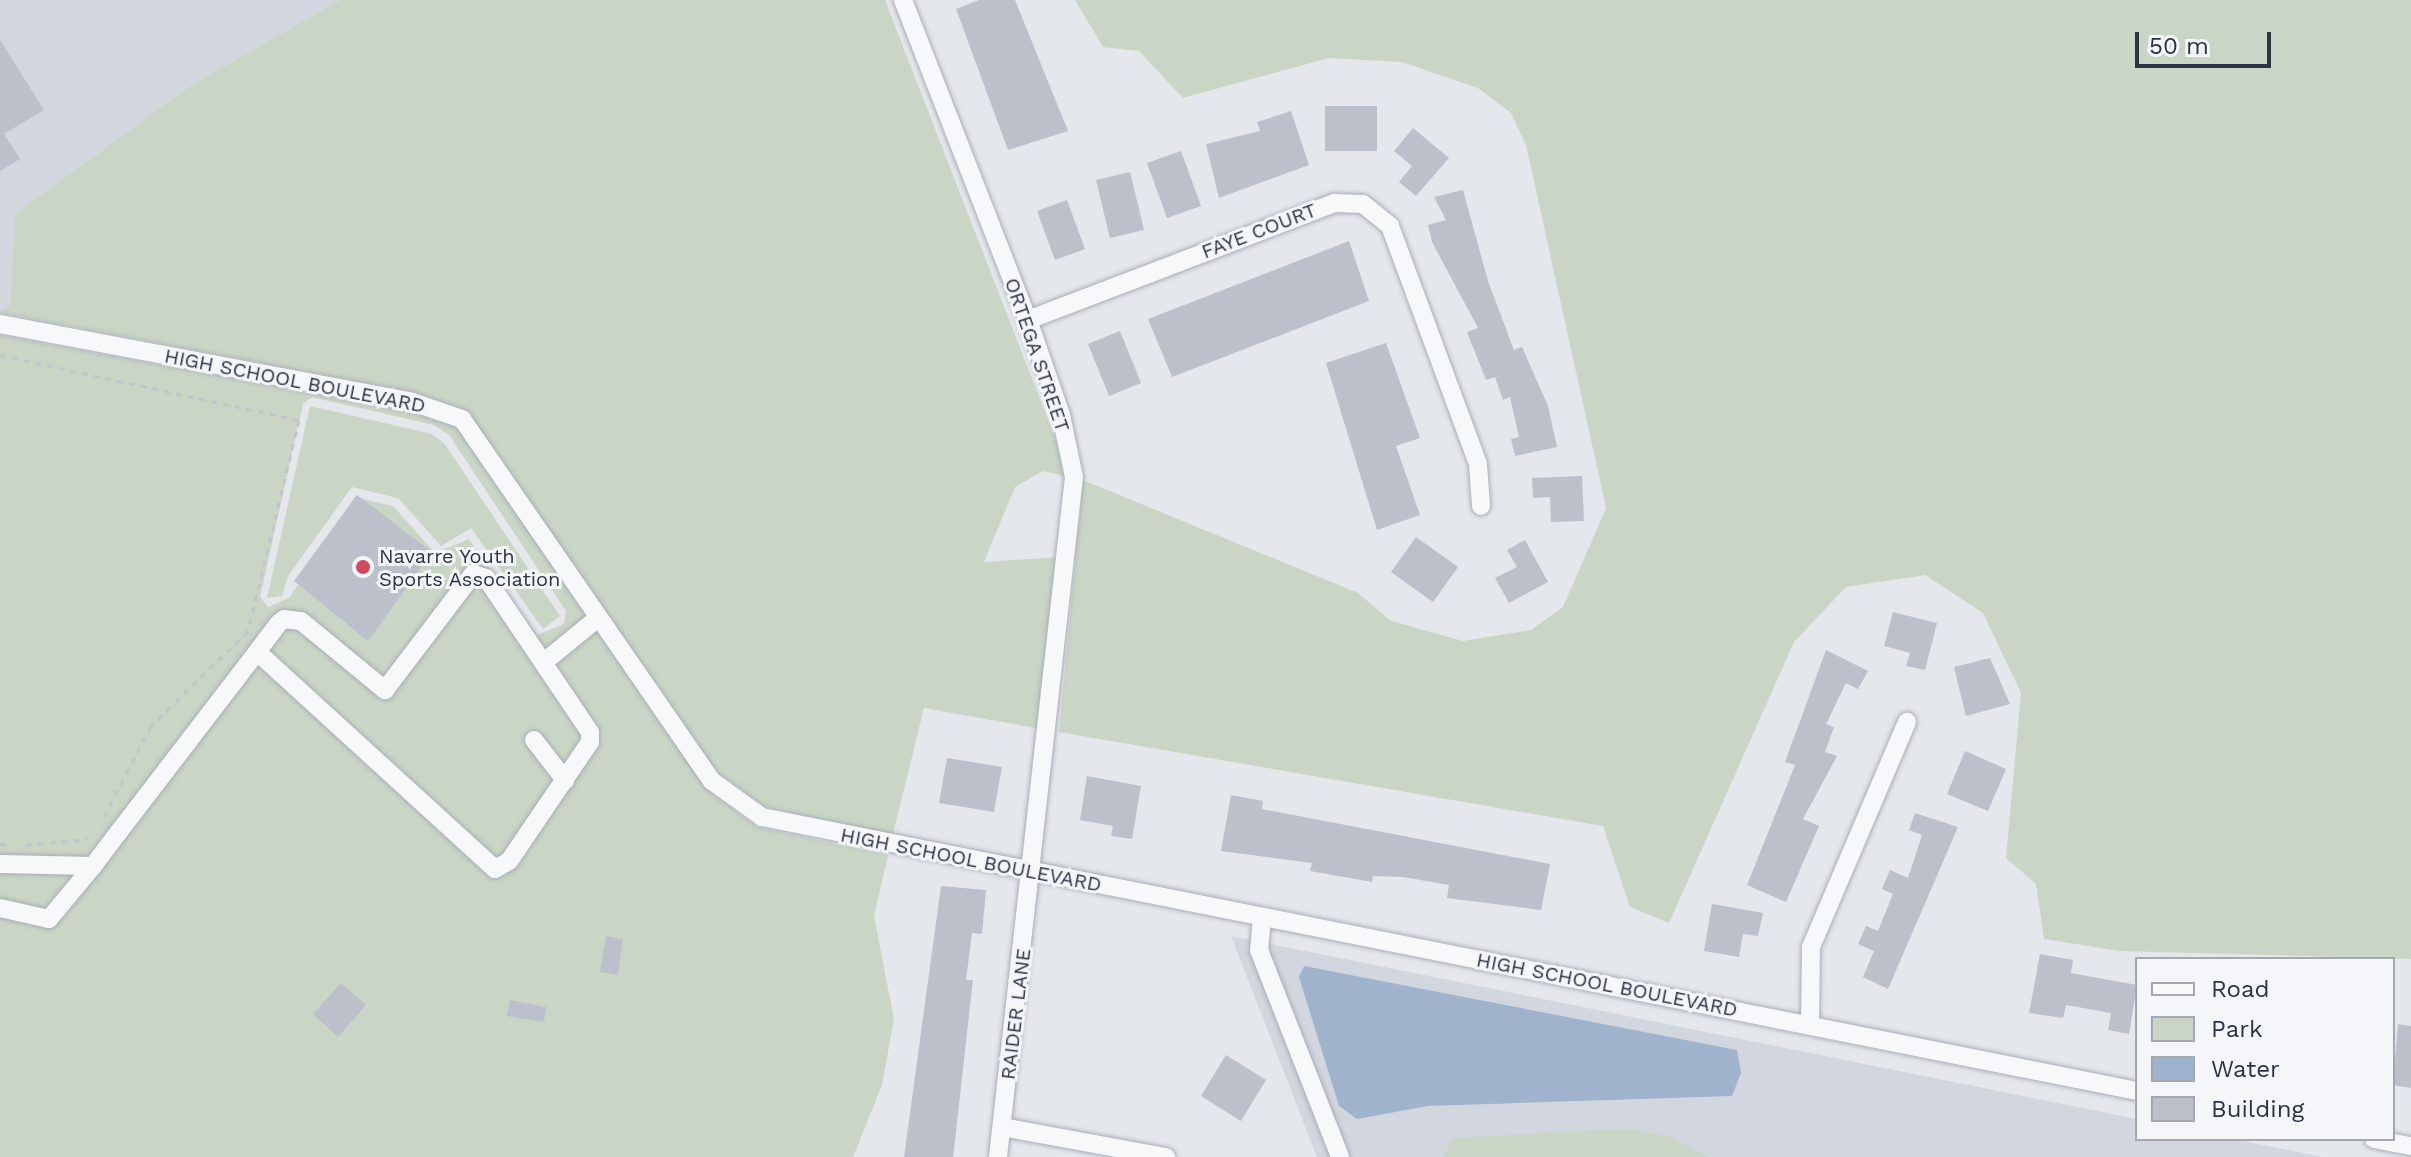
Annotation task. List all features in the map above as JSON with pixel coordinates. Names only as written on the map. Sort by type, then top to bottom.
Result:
[{"type":"street","name":"ORTEGA STREET","points":[[903,0],[1028,320],[1061,415],[1074,477],[1034,871]]},
{"type":"street","name":"FAYE COURT","points":[[1028,320],[1334,203],[1363,204],[1390,226],[1478,464],[1481,506]]},
{"type":"street","name":"HIGH SCHOOL BOULEVARD","points":[[0,324],[445,410],[482,444],[598,618],[735,802],[791,826],[1034,871],[2135,1091]]},
{"type":"street","points":[[0,908],[49,919],[279,623],[295,619],[385,690],[478,574],[544,662],[590,732],[565,780],[509,861],[490,867],[257,652]]},
{"type":"street","points":[[544,662],[598,618]]},
{"type":"street","points":[[1810,1025],[1811,947],[1907,722]]},
{"type":"street","points":[[534,740],[565,780]]},
{"type":"street","points":[[0,864],[93,866]]},
{"type":"street","name":"RAIDER LANE","points":[[998,1157],[1034,871]]},
{"type":"street","points":[[1262,917],[1259,950],[1340,1157]]},
{"type":"street","points":[[1002,1127],[1166,1157]]},
{"type":"street","points":[[2385,1141],[2411,1146]]},
{"type":"path","points":[[0,355],[293,413],[300,434],[245,636],[151,726],[93,837],[80,844],[0,844]]},
{"type":"shaded area","points":[[0,0],[340,0],[190,86],[15,214],[10,307],[0,313]]},
{"type":"shaded area","points":[[1231,936],[2135,1119],[2135,1141],[2243,1141],[2322,1157],[1317,1157]]},
{"type":"green space","points":[[340,0],[885,0],[1057,443],[1064,476],[1043,471],[1015,487],[984,562],[1060,557],[1041,729],[924,708],[893,834],[765,807],[718,773],[466,410],[414,392],[0,313],[10,306],[15,214],[190,86]]},
{"type":"green space","points":[[1075,0],[2411,0],[2411,959],[2120,951],[2044,939],[2036,884],[2006,858],[2021,693],[1983,613],[1925,575],[1846,587],[1794,642],[1669,923],[1630,907],[1603,826],[1059,732],[1083,480],[1358,593],[1391,621],[1463,641],[1531,630],[1563,607],[1606,508],[1526,145],[1511,113],[1478,88],[1402,62],[1329,58],[1183,98],[1139,51],[1103,47]]},
{"type":"green space","points":[[0,335],[410,412],[457,428],[706,789],[757,827],[888,855],[874,916],[894,1019],[882,1085],[853,1157],[0,1157]],"holes":[[[312,397],[434,425],[449,435],[566,611],[564,624],[537,635],[469,539],[435,553],[393,506],[355,497],[289,598],[268,607],[260,597],[303,404]]]},
{"type":"green space","points":[[310,406],[432,434],[444,443],[560,616],[543,629],[471,528],[441,546],[398,498],[352,487],[288,576],[282,596],[267,598]]},
{"type":"green space","points":[[1626,1129],[1670,1137],[1709,1157],[1444,1157],[1452,1138]]},
{"type":"water","points":[[1304,966],[1737,1050],[1741,1073],[1732,1096],[1428,1106],[1357,1119],[1339,1106],[1299,977]]},
{"type":"building","points":[[979,0],[1015,0],[1068,131],[1008,150],[956,9]]},
{"type":"building","points":[[0,40],[44,110],[4,134],[20,159],[0,171]]},
{"type":"building","points":[[1325,106],[1377,106],[1377,151],[1325,151]]},
{"type":"building","points":[[1291,111],[1309,165],[1219,198],[1206,144],[1260,131],[1257,122]]},
{"type":"building","points":[[1413,128],[1449,158],[1416,196],[1399,182],[1412,166],[1394,151]]},
{"type":"building","points":[[1181,151],[1201,206],[1167,218],[1147,163]]},
{"type":"building","points":[[1130,172],[1144,230],[1110,238],[1096,180]]},
{"type":"building","points":[[1463,190],[1488,281],[1514,350],[1522,347],[1548,406],[1557,447],[1515,456],[1511,439],[1519,437],[1510,397],[1503,400],[1495,377],[1486,380],[1467,332],[1478,328],[1432,242],[1428,225],[1446,220],[1434,197]]},
{"type":"building","points":[[1067,200],[1085,249],[1055,260],[1037,211]]},
{"type":"building","points":[[1349,241],[1369,301],[1172,377],[1148,319]]},
{"type":"building","points":[[1120,331],[1141,383],[1109,396],[1088,344]]},
{"type":"building","points":[[1386,343],[1420,438],[1396,446],[1420,515],[1377,530],[1326,363]]},
{"type":"building","points":[[1582,476],[1584,521],[1551,522],[1550,497],[1533,498],[1532,478]]},
{"type":"building","name":"Navarre Youth Sports Association","points":[[357,495],[432,552],[368,641],[294,581]]},
{"type":"building","points":[[1416,537],[1458,567],[1433,602],[1391,572]]},
{"type":"building","points":[[1525,540],[1548,582],[1509,603],[1495,578],[1517,567],[1507,550]]},
{"type":"building","points":[[1893,612],[1937,623],[1925,670],[1906,666],[1910,653],[1884,646]]},
{"type":"building","points":[[1826,650],[1868,671],[1858,689],[1846,683],[1826,724],[1834,727],[1825,752],[1837,756],[1803,819],[1819,826],[1786,902],[1747,885],[1795,765],[1785,762]]},
{"type":"building","points":[[1990,658],[2010,704],[1966,716],[1954,667]]},
{"type":"building","points":[[1965,751],[2006,769],[1988,811],[1947,794]]},
{"type":"building","points":[[947,758],[1002,767],[994,812],[939,803]]},
{"type":"building","points":[[1087,776],[1141,786],[1132,839],[1111,836],[1113,826],[1080,820]]},
{"type":"building","points":[[1231,795],[1263,801],[1262,809],[1550,864],[1541,910],[1447,898],[1449,885],[1403,877],[1373,876],[1372,882],[1310,871],[1312,863],[1221,851]]},
{"type":"building","points":[[1915,813],[1958,827],[1888,989],[1863,977],[1874,951],[1858,944],[1866,926],[1878,931],[1893,894],[1882,889],[1890,870],[1908,878],[1922,835],[1909,830]]},
{"type":"building","points":[[941,886],[986,890],[982,934],[972,933],[966,980],[973,980],[953,1157],[904,1157]]},
{"type":"building","points":[[1712,904],[1763,913],[1758,936],[1743,934],[1739,957],[1704,951]]},
{"type":"building","points":[[606,936],[623,939],[618,975],[600,972]]},
{"type":"building","points":[[2040,954],[2073,960],[2071,973],[2135,985],[2129,1034],[2108,1030],[2111,1013],[2066,1005],[2063,1018],[2029,1013]]},
{"type":"building","points":[[341,983],[366,1005],[338,1037],[313,1014]]},
{"type":"building","points":[[510,1000],[546,1007],[544,1022],[507,1016]]},
{"type":"building","points":[[2398,1024],[2411,1026],[2411,1088],[2395,1085]]},
{"type":"building","points":[[1226,1055],[1266,1080],[1241,1121],[1201,1096]]},
{"type":"place","name":"Navarre Youth Sports Association","points":[[363,567]]}]
